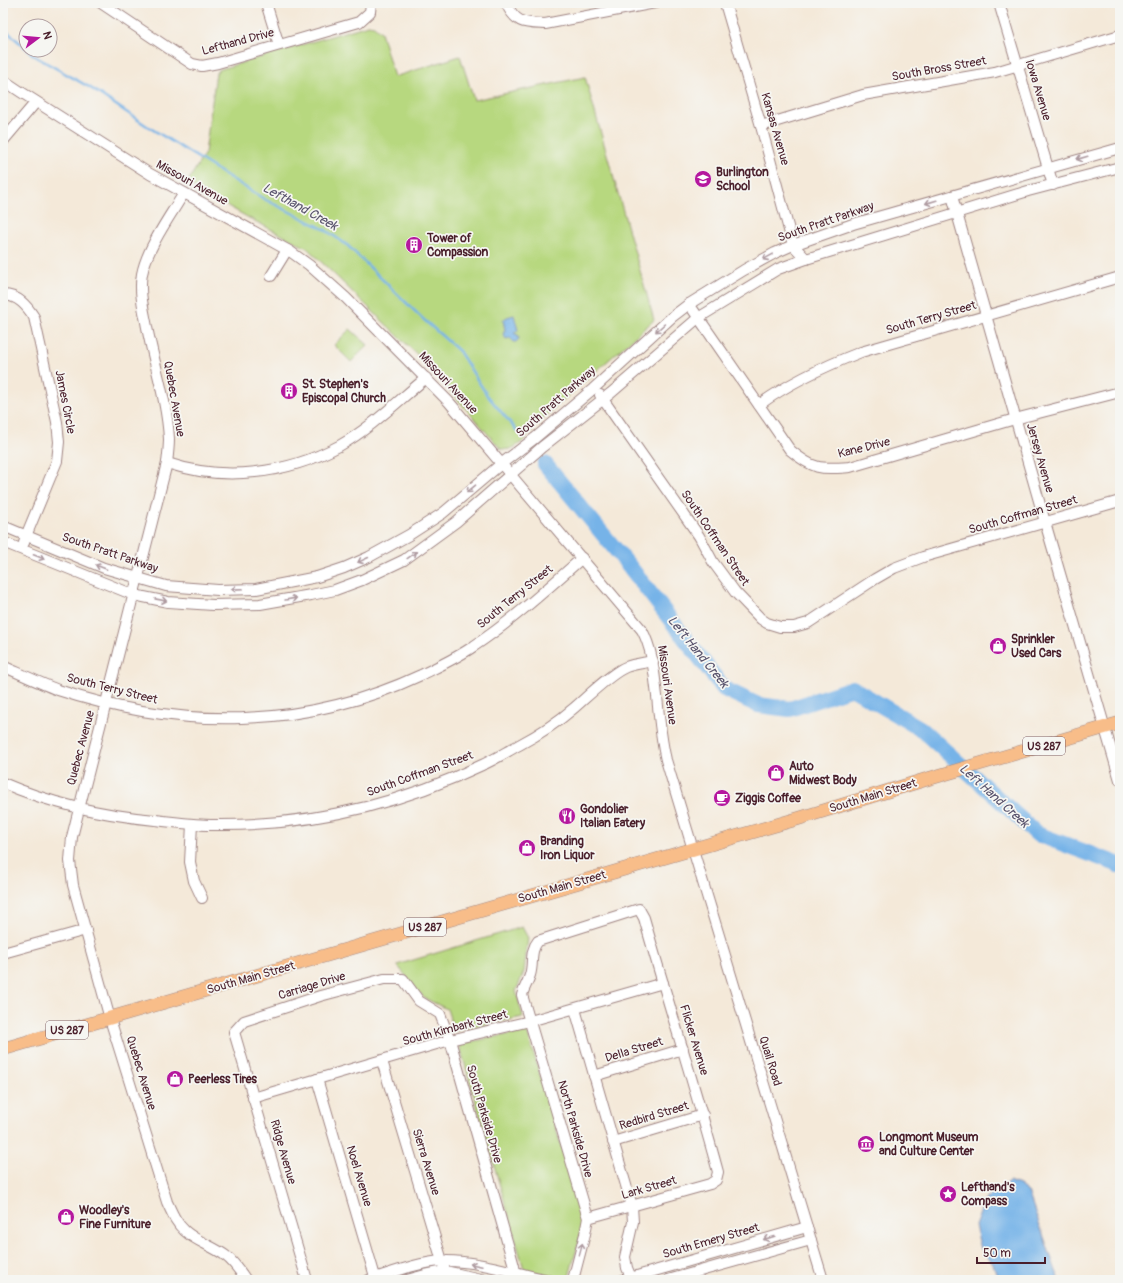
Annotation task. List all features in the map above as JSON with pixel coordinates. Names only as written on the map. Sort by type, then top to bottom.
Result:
[{"type":"main road","name":"South Main Street","points":[[3,1049],[693,849],[1120,723]]},
{"type":"street","name":"Lefthand Drive","points":[[101,3],[192,64],[202,66],[207,66],[359,22],[371,7]]},
{"type":"street","points":[[266,3],[279,45]]},
{"type":"street","points":[[506,3],[519,21],[545,24],[616,7],[655,3]]},
{"type":"street","name":"Kansas Avenue","points":[[725,3],[762,126],[793,245],[806,259]]},
{"type":"street","name":"Iowa Avenue","points":[[999,3],[1053,185]]},
{"type":"street","name":"South Bross Street","points":[[762,126],[863,95],[995,72],[1120,35]]},
{"type":"street","name":"Missouri Avenue","points":[[3,80],[126,160],[286,250],[309,265],[346,298],[450,402],[642,630],[649,642],[653,661],[661,738],[666,760],[693,849]]},
{"type":"street","points":[[3,142],[36,102]]},
{"type":"street","name":"South Pratt Parkway","points":[[3,526],[104,568],[166,586],[218,590],[256,589],[317,577],[350,566],[409,535],[443,513],[501,464],[535,438],[672,316],[744,270],[793,245],[853,224],[1120,148]]},
{"type":"street","name":"South Pratt Parkway","points":[[3,542],[134,595],[168,602],[213,605],[260,604],[311,596],[335,590],[362,580],[404,560],[456,522],[542,447],[611,393],[698,318],[778,269],[956,213],[1120,167]]},
{"type":"street","name":"Quebec Avenue","points":[[184,193],[151,248],[145,261],[142,275],[142,301],[169,439],[167,463],[79,808],[72,837],[70,861],[73,885],[110,1019],[151,1155],[167,1202],[174,1218],[185,1231],[200,1242],[226,1256],[239,1269],[246,1280]]},
{"type":"street","name":"Jersey Avenue","points":[[952,196],[1104,728]]},
{"type":"street","points":[[271,276],[286,250]]},
{"type":"street","name":"South Terry Street","points":[[759,405],[798,380],[837,361],[861,352],[1120,277]]},
{"type":"street","name":"James Circle","points":[[3,295],[18,299],[27,306],[34,317],[57,422],[59,442],[57,461],[26,536],[23,551]]},
{"type":"street","name":"Kane Drive","points":[[689,304],[790,450],[803,461],[818,468],[828,469],[850,467],[1015,419],[1120,392]]},
{"type":"street","points":[[167,463],[201,471],[229,474],[258,472],[286,467],[314,458],[340,445],[371,424],[426,378]]},
{"type":"street","name":"South Coffman Street","points":[[594,387],[699,536],[713,562],[735,592],[766,623],[780,627],[794,628],[808,623],[894,568],[923,558],[1120,501]]},
{"type":"street","name":"South Terry Street","points":[[3,666],[57,689],[107,703],[162,715],[206,718],[251,718],[284,715],[326,708],[368,696],[404,683],[442,665],[473,647],[512,619],[582,558]]},
{"type":"street","name":"South Coffman Street","points":[[3,783],[32,794],[79,808],[133,818],[215,825],[261,824],[317,818],[357,810],[397,799],[444,782],[483,765],[526,741],[572,710],[616,672],[626,667],[653,661]]},
{"type":"street","points":[[1104,728],[1120,780]]},
{"type":"street","points":[[192,824],[190,862],[194,881],[202,898]]},
{"type":"street","name":"Quail Road","points":[[693,849],[823,1280]]},
{"type":"street","name":"Flicker Avenue","points":[[524,986],[530,974],[531,958],[534,946],[538,941],[639,909],[644,918],[662,983],[703,1115],[718,1172],[716,1180]]},
{"type":"street","points":[[3,953],[86,930]]},
{"type":"street","name":"Carriage Drive","points":[[234,1032],[244,1020],[384,978],[402,978]]},
{"type":"street","name":"South Parkside Drive","points":[[402,978],[419,1001],[440,1014],[450,1040],[514,1276]]},
{"type":"street","name":"South Kimbark Street","points":[[254,1098],[450,1040],[575,1009],[662,983]]},
{"type":"street","name":"North Parkside Drive","points":[[524,986],[522,995],[588,1218],[573,1280]]},
{"type":"street","points":[[575,1009],[632,1206],[634,1222],[625,1257],[629,1279]]},
{"type":"street","name":"Ridge Avenue","points":[[234,1032],[307,1280]]},
{"type":"street","name":"Della Street","points":[[594,1076],[682,1048]]},
{"type":"street","name":"Sierra Avenue","points":[[382,1061],[443,1266]]},
{"type":"street","name":"Noel Avenue","points":[[317,1079],[373,1279]]},
{"type":"street","name":"Redbird Street","points":[[613,1142],[703,1115]]},
{"type":"street","name":"Lark Street","points":[[588,1218],[710,1184],[716,1180]]},
{"type":"street","name":"South Emery Street","points":[[629,1279],[807,1227]]},
{"type":"street","points":[[668,1280],[811,1240]]},
{"type":"street","points":[[706,1256],[709,1268]]},
{"type":"street","points":[[373,1279],[412,1267],[443,1266],[467,1263],[514,1276],[548,1280]]},
{"type":"street","points":[[407,1280],[425,1275],[443,1266],[480,1280]]},
{"type":"green space","points":[[368,25],[374,26],[381,32],[394,77],[460,56],[474,100],[585,77],[654,320],[534,426],[525,439],[510,449],[500,448],[426,363],[307,248],[249,218],[187,183],[205,153],[216,73],[218,70]]},
{"type":"green space","points":[[350,329],[368,345],[351,362],[334,345]]},
{"type":"green space","points":[[522,927],[528,938],[524,972],[516,991],[523,1017],[454,1031],[447,1009],[424,998],[397,965]]},
{"type":"green space","points":[[527,1031],[581,1213],[583,1227],[568,1280],[524,1269],[459,1044]]},
{"type":"water","points":[[514,315],[518,330],[514,333],[518,335],[519,339],[516,342],[510,338],[506,339],[503,334],[505,330],[503,320]]},
{"type":"water","points":[[1009,1181],[1019,1185],[1028,1192],[1060,1280],[998,1280],[993,1264],[981,1249],[975,1226],[985,1200]]},
{"type":"waterway","name":"Lefthand Creek","points":[[3,28],[18,41]]},
{"type":"waterway","name":"Lefthand Creek","points":[[38,58],[89,87],[147,126],[264,199],[324,229],[347,245],[423,319],[459,351],[487,395],[518,432]]},
{"type":"waterway","name":"Left Hand Creek","points":[[545,464],[630,567],[724,689],[758,705],[790,709],[852,688],[921,729],[1037,834],[1120,866]]},
{"type":"place","name":"Burlington School","points":[[703,179]]},
{"type":"place","name":"Tower of Compassion","points":[[414,245]]},
{"type":"place","name":"St. Stephen's Episcopal Church","points":[[289,391]]},
{"type":"place","name":"Sprinkler Used Cars","points":[[998,646]]},
{"type":"place","name":"Auto Midwest Body","points":[[776,773]]},
{"type":"place","name":"Ziggis Coffee","points":[[722,798]]},
{"type":"place","name":"Gondolier Italian Eatery","points":[[567,816]]},
{"type":"place","name":"Branding Iron Liquor","points":[[527,848]]},
{"type":"place","name":"Peerless Tires","points":[[175,1079]]},
{"type":"place","name":"Longmont Museum and Culture Center","points":[[866,1144]]},
{"type":"place","name":"Lefthand's Compass","points":[[948,1194]]},
{"type":"place","name":"Woodley's Fine Furniture","points":[[66,1217]]}]
